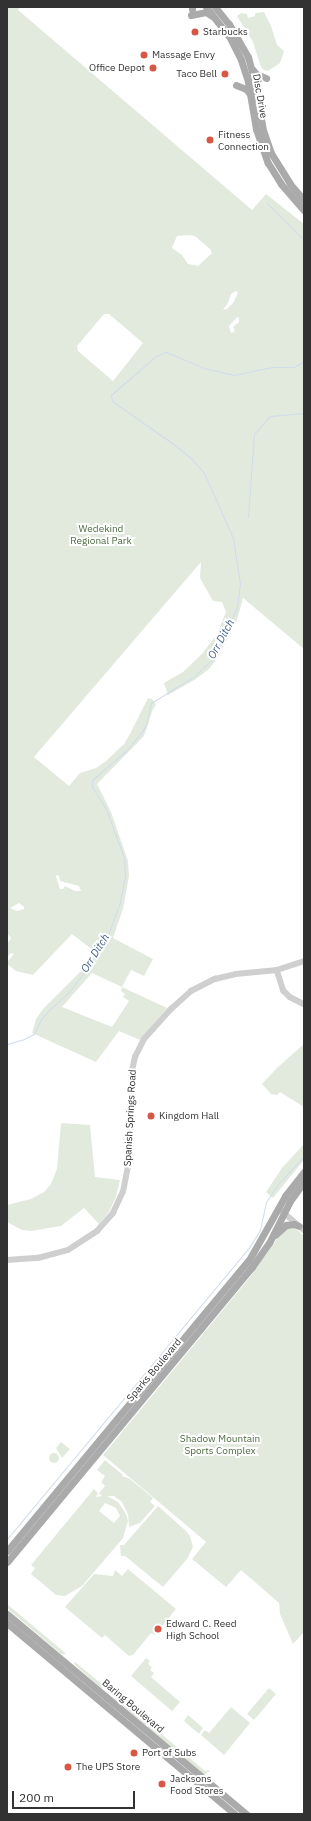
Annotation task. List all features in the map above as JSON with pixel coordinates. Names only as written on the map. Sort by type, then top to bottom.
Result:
[{"type":"main road","points":[[206,7],[243,57],[251,81]]},
{"type":"main road","name":"Disc Drive","points":[[215,7],[229,23],[243,47],[251,66],[250,95],[253,119],[260,144],[268,163],[288,193],[304,210]]},
{"type":"main road","points":[[220,7],[229,23]]},
{"type":"main road","points":[[192,10],[206,12],[216,20]]},
{"type":"main road","points":[[251,66],[256,74],[266,78]]},
{"type":"main road","name":"Disc Drive","points":[[251,81],[271,153],[285,176],[304,200]]},
{"type":"main road","points":[[236,85],[246,89],[250,95]]},
{"type":"main road","points":[[260,144],[277,171],[285,176],[283,183],[288,193]]},
{"type":"main road","name":"Sparks Boulevard","points":[[7,1562],[252,1267],[271,1239],[291,1187],[304,1172]]},
{"type":"main road","name":"Sparks Boulevard","points":[[7,1551],[249,1260],[281,1210],[304,1182]]},
{"type":"main road","points":[[271,1239],[286,1225],[294,1224],[302,1228]]},
{"type":"main road","points":[[181,1354],[181,1348],[187,1336]]},
{"type":"main road","points":[[103,1436],[103,1448]]},
{"type":"main road","name":"Baring Boulevard","points":[[7,1614],[206,1786],[234,1814]]},
{"type":"main road","name":"Baring Boulevard","points":[[7,1623],[206,1786],[246,1814]]},
{"type":"street","name":"Spanish Springs Road","points":[[7,1260],[38,1258],[68,1250],[97,1231],[113,1213],[123,1192],[128,1167],[134,1061],[139,1047],[162,1018],[184,997],[209,982],[236,974],[277,970],[304,961]]},
{"type":"street","points":[[277,970],[284,991],[290,997],[304,1004]]},
{"type":"street","points":[[281,1210],[302,1228]]},
{"type":"green space","name":"Wedekind Regional Park","points":[[7,7],[20,7],[18,10],[252,210],[266,194],[304,224],[304,649],[243,598],[237,620],[217,659],[209,669],[196,679],[168,695],[164,683],[183,672],[202,654],[217,634],[226,612],[222,602],[213,601],[200,578],[201,562],[34,757],[69,786],[80,773],[96,768],[124,744],[148,698],[152,699],[156,705],[153,709],[144,736],[97,784],[111,812],[128,861],[129,876],[123,909],[113,938],[153,959],[144,976],[131,970],[122,987],[167,1008],[140,1040],[119,1031],[96,1062],[32,1033],[36,1019],[43,1009],[81,971],[94,951],[72,934],[33,975],[16,971],[7,964],[14,954],[11,953],[7,957],[7,944],[11,938],[7,933]],"holes":[[[191,235],[196,237],[210,249],[212,253],[198,266],[188,264],[182,255],[172,248],[177,236]],[[236,291],[238,293],[233,303],[227,309],[223,310],[228,303],[231,294]],[[104,314],[109,314],[143,343],[113,381],[78,351],[77,346]],[[237,317],[239,318],[239,322],[233,327],[235,331],[231,333],[229,326]],[[57,875],[59,876],[60,881],[79,886],[81,891],[75,891],[65,886],[63,889],[60,889]],[[19,903],[24,907],[24,909],[17,911],[10,908]],[[92,973],[122,987],[121,991],[125,994],[123,997],[129,1001],[112,1027],[62,1007]]]},
{"type":"green space","points":[[264,12],[271,26],[277,45],[284,51],[280,63],[268,71],[261,67],[253,42],[237,16],[241,13],[247,14],[248,18],[255,16],[255,13]]},
{"type":"green space","points":[[304,1044],[304,1107],[280,1092],[277,1095],[271,1094],[262,1084],[277,1068]]},
{"type":"green space","points":[[61,1123],[90,1125],[95,1177],[120,1180],[116,1197],[109,1212],[99,1224],[84,1208],[61,1226],[31,1231],[22,1230],[7,1222],[7,1205],[31,1199],[44,1192],[51,1184],[57,1169]]},
{"type":"green space","points":[[304,1144],[304,1160],[273,1198],[266,1192],[282,1168]]},
{"type":"green space","name":"Shadow Mountain Sports Complex","points":[[294,1227],[304,1236],[304,1632],[293,1644],[280,1614],[279,1603],[241,1570],[226,1587],[192,1559],[206,1542],[218,1552],[103,1455],[250,1277],[279,1236],[287,1228]]},
{"type":"green space","points":[[61,1442],[70,1449],[62,1458],[56,1448]]},
{"type":"green space","points":[[52,1453],[56,1453],[59,1458],[56,1463],[52,1463],[49,1460],[49,1456]]},
{"type":"green space","points":[[105,1460],[123,1475],[122,1476],[130,1479],[153,1498],[150,1502],[155,1506],[140,1523],[129,1527],[128,1514],[122,1502],[114,1496],[107,1496],[118,1502],[126,1514],[128,1521],[123,1538],[82,1586],[65,1596],[56,1595],[31,1574],[35,1568],[31,1565],[94,1489],[98,1493],[96,1497],[102,1496],[99,1493],[105,1486],[101,1482],[105,1476],[97,1470]],"holes":[[[105,1503],[116,1508],[120,1516],[114,1523],[99,1511]]]},
{"type":"green space","points":[[158,1506],[185,1530],[190,1536],[193,1547],[187,1559],[163,1587],[125,1556],[121,1556],[120,1545],[124,1545]]},
{"type":"green space","points":[[128,1569],[176,1609],[155,1635],[151,1633],[133,1655],[129,1656],[105,1635],[102,1638],[65,1607],[94,1574],[113,1576],[115,1570],[122,1576]]},
{"type":"green space","points":[[7,1604],[66,1654],[61,1654],[9,1610]]},
{"type":"green space","points":[[146,1658],[150,1661],[148,1664],[152,1667],[150,1670],[154,1673],[151,1677],[180,1702],[172,1711],[131,1676]]},
{"type":"green space","points":[[75,1662],[103,1685],[108,1684],[101,1688],[74,1664]]},
{"type":"green space","points":[[269,1688],[276,1694],[254,1720],[247,1714]]},
{"type":"green space","points":[[114,1694],[148,1723],[145,1725],[115,1699]]},
{"type":"green space","points":[[231,1707],[250,1723],[224,1755],[201,1735],[205,1730],[209,1733]]},
{"type":"green space","points":[[188,1715],[203,1728],[199,1734],[184,1721]]},
{"type":"green space","points":[[151,1725],[205,1771],[210,1771],[203,1775],[147,1727]]},
{"type":"waterway","name":"Orr Ditch","points":[[267,203],[304,240]]},
{"type":"waterway","name":"Orr Ditch","points":[[7,1044],[24,1039],[34,1034],[40,1021],[47,1012],[69,992],[98,954],[108,935],[120,902],[125,877],[124,858],[106,809],[92,787],[92,780],[127,750],[141,733],[146,725],[151,703],[193,677],[213,659],[237,607],[240,584],[233,538],[204,473],[192,459],[172,443],[112,401],[111,395],[156,356],[166,352],[204,368],[234,375],[272,367],[294,367],[304,361]]},
{"type":"waterway","points":[[248,517],[254,434],[270,416],[304,413]]},
{"type":"waterway","points":[[7,1539],[250,1246],[260,1230],[266,1202],[279,1183],[304,1156]]},
{"type":"place","name":"Starbucks","points":[[195,32]]},
{"type":"place","name":"Massage Envy","points":[[144,55]]},
{"type":"place","name":"Office Depot","points":[[153,68]]},
{"type":"place","name":"Taco Bell","points":[[225,74]]},
{"type":"place","name":"Fitness Connection","points":[[210,140]]},
{"type":"place","name":"Kingdom Hall","points":[[151,1116]]},
{"type":"place","name":"Edward C. Reed High School","points":[[158,1629]]},
{"type":"place","name":"Port of Subs","points":[[134,1753]]},
{"type":"place","name":"The UPS Store","points":[[68,1767]]},
{"type":"place","name":"Jacksons Food Stores","points":[[162,1784]]}]
